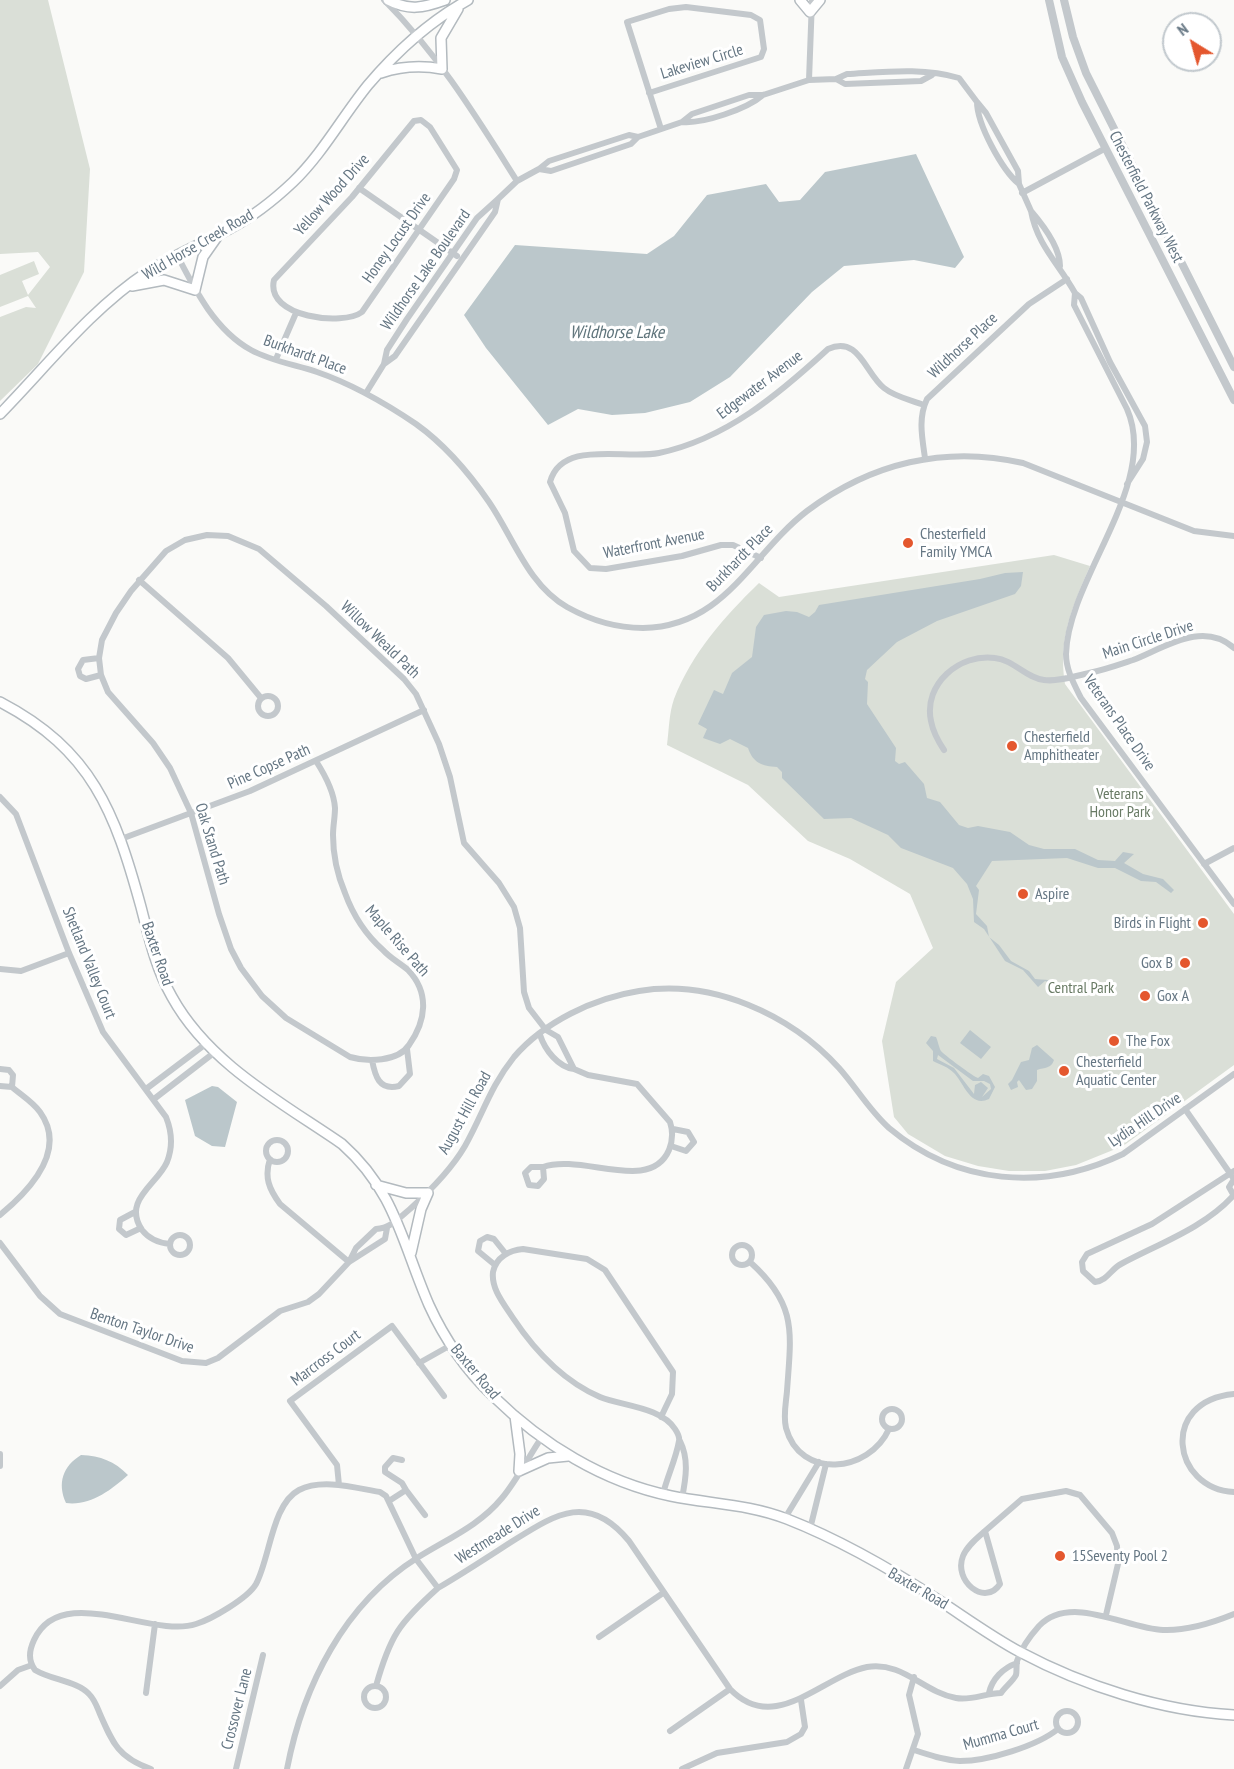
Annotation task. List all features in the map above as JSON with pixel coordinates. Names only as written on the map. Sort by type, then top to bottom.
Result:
[{"type":"main road","points":[[386,0],[408,9],[423,8],[445,0]]},
{"type":"main road","points":[[800,0],[810,12],[820,0]]},
{"type":"main road","points":[[378,74],[398,68],[423,65],[442,69],[441,38],[447,24],[465,1]]},
{"type":"main road","name":"Wild Horse Creek Road","points":[[0,414],[125,289],[177,255],[221,233],[262,208],[293,182],[318,156],[378,74],[417,36],[465,1]]},
{"type":"main road","points":[[125,289],[164,280],[195,290],[203,257],[221,233]]},
{"type":"main road","name":"Baxter Road","points":[[0,702],[32,720],[67,748],[93,782],[121,839],[156,963],[179,1008],[215,1052],[242,1076],[342,1144],[376,1185],[398,1220],[429,1304],[451,1345],[476,1378],[514,1416],[568,1456],[618,1479],[663,1494],[728,1503],[785,1518],[810,1529],[928,1593],[1020,1652],[1104,1688],[1175,1707],[1234,1715]]},
{"type":"main road","points":[[376,1185],[406,1193],[428,1193],[421,1209],[411,1253]]},
{"type":"main road","points":[[514,1416],[520,1454],[519,1471],[548,1458],[568,1456]]},
{"type":"street","points":[[386,0],[442,69],[517,181]]},
{"type":"street","points":[[809,80],[812,0]]},
{"type":"street","name":"Chesterfield Parkway West","points":[[1049,0],[1064,62],[1234,400]]},
{"type":"street","name":"Chesterfield Parkway West","points":[[1064,0],[1073,38],[1086,73],[1234,367]]},
{"type":"street","name":"Lakeview Circle","points":[[686,7],[751,15],[760,20],[764,49],[761,57],[649,93],[627,22],[669,9],[686,7]]},
{"type":"street","name":"Wildhorse Lake Boulevard","points":[[366,393],[384,364],[387,350],[477,218],[517,181],[549,161],[629,135],[638,137],[682,122],[692,114],[749,95],[763,95],[809,80],[836,79],[847,74],[921,70],[932,75],[959,78],[986,113],[1018,171],[1019,184],[1031,211],[1041,223],[1060,257],[1060,266],[1075,293],[1081,298],[1110,362],[1145,426],[1147,442],[1143,459],[1127,484]]},
{"type":"street","name":"Wildhorse Lake Boulevard","points":[[836,79],[845,84],[921,81],[932,75]]},
{"type":"street","points":[[649,93],[661,129]]},
{"type":"street","name":"Honey Locust Drive","points":[[296,313],[347,320],[355,318],[362,312],[454,179],[457,170],[430,127],[421,120]]},
{"type":"street","name":"Yellow Wood Drive","points":[[296,313],[279,303],[273,295],[274,280],[358,188],[414,121],[421,120]]},
{"type":"street","points":[[1022,193],[1119,141]]},
{"type":"street","points":[[358,188],[462,259]]},
{"type":"street","name":"Wildhorse Lake Boulevard","points":[[384,364],[395,356],[495,212],[498,199]]},
{"type":"street","name":"Burkhardt Place","points":[[177,255],[210,313],[230,334],[251,350],[318,373],[366,393],[418,426],[446,451],[488,501],[539,583],[565,606],[593,621],[625,628],[657,628],[679,624],[707,610],[732,590],[790,526],[833,493],[891,467],[925,458],[964,454],[1023,463],[1194,531],[1210,535],[1234,536]]},
{"type":"street","name":"Wildhorse Place","points":[[924,405],[946,379],[1029,304],[1067,279]]},
{"type":"street","name":"Wildhorse Lake Boulevard","points":[[1075,293],[1074,305],[1134,426],[1136,441],[1127,484],[1120,502]]},
{"type":"street","points":[[276,359],[296,313]]},
{"type":"street","name":"Edgewater Avenue","points":[[555,467],[570,458],[659,453],[700,441],[726,429],[762,405],[828,349],[836,345],[843,345],[855,351],[884,388],[924,405]]},
{"type":"street","points":[[924,405],[921,424],[925,458]]},
{"type":"street","name":"Waterfront Avenue","points":[[555,467],[550,482],[565,513],[574,551],[590,568],[606,569],[682,556],[721,545],[733,545],[761,558]]},
{"type":"street","name":"Veterans Place Drive","points":[[1120,502],[1069,632],[1066,655],[1071,676],[1081,698],[1234,904]]},
{"type":"street","name":"Willow Weald Path","points":[[140,580],[166,551],[185,540],[207,535],[228,536],[259,549],[326,606],[404,679],[424,710],[450,777],[464,843],[499,883],[514,908],[520,928],[525,992],[529,1008],[543,1033]]},
{"type":"street","points":[[140,580],[228,658],[261,698]]},
{"type":"street","name":"Oak Stand Path","points":[[140,580],[107,627],[99,658],[101,675],[108,692],[153,743],[170,768],[191,813],[231,949],[262,996],[286,1018],[350,1057],[372,1060],[389,1058],[407,1049]]},
{"type":"street","name":"Main Circle Drive","points":[[944,750],[930,720],[930,706],[939,681],[951,669],[966,661],[982,657],[1010,661],[1042,680],[1108,669],[1170,643],[1202,635],[1226,641],[1234,648]]},
{"type":"street","points":[[99,658],[83,660],[78,669],[80,676],[86,680],[101,675]]},
{"type":"street","name":"Pine Copse Path","points":[[121,839],[250,791],[424,710]]},
{"type":"street","name":"Maple Rise Path","points":[[316,761],[332,791],[335,807],[333,833],[337,872],[354,915],[382,950],[408,970],[422,991],[425,1004],[423,1017],[407,1049]]},
{"type":"street","name":"Shetland Valley Court","points":[[0,797],[16,814],[69,952],[103,1032],[154,1099],[170,1128],[171,1151],[166,1165],[141,1195],[135,1212],[120,1220],[119,1229],[126,1235],[141,1228]]},
{"type":"street","points":[[1204,864],[1234,848]]},
{"type":"street","points":[[0,969],[21,971],[69,952]]},
{"type":"street","name":"August Hill Road","points":[[398,1220],[428,1193],[465,1147],[491,1090],[516,1056],[543,1033],[591,1004],[639,991],[666,989],[700,992],[736,1000],[786,1024],[838,1067],[872,1111],[887,1126],[926,1153]]},
{"type":"street","points":[[543,1033],[549,1053],[564,1066],[588,1075],[637,1084],[670,1122],[673,1129],[671,1146],[663,1162],[647,1170],[620,1171],[564,1162],[543,1167]]},
{"type":"street","points":[[543,1033],[558,1037],[574,1069]]},
{"type":"street","points":[[146,1089],[207,1043]]},
{"type":"street","points":[[372,1060],[379,1082],[384,1086],[399,1086],[410,1074],[407,1049]]},
{"type":"street","points":[[154,1099],[215,1052]]},
{"type":"street","points":[[0,1068],[11,1072],[12,1087]]},
{"type":"street","name":"Lydia Hill Drive","points":[[926,1153],[951,1166],[1006,1179],[1072,1173],[1123,1154],[1234,1074]]},
{"type":"street","points":[[0,1086],[12,1087],[39,1110],[50,1136],[49,1152],[31,1186],[0,1215]]},
{"type":"street","points":[[1185,1109],[1233,1176]]},
{"type":"street","points":[[671,1146],[686,1151],[694,1142],[688,1132],[673,1129]]},
{"type":"street","points":[[270,1159],[267,1182],[280,1204],[349,1262]]},
{"type":"street","points":[[1233,1176],[1229,1187],[1234,1196],[1202,1220],[1160,1246],[1115,1268],[1104,1280],[1095,1282],[1083,1271],[1082,1262],[1087,1254],[1152,1224],[1233,1176]]},
{"type":"street","points":[[135,1212],[141,1228],[160,1243],[170,1244]]},
{"type":"street","name":"Benton Taylor Drive","points":[[349,1262],[356,1248],[376,1228],[387,1228],[398,1220]]},
{"type":"street","name":"Benton Taylor Drive","points":[[0,1243],[40,1296],[60,1314],[171,1358],[195,1364],[218,1358],[280,1311],[314,1298],[349,1262],[385,1239],[387,1228]]},
{"type":"street","points":[[495,1265],[478,1251],[480,1241],[487,1237],[494,1239],[506,1254]]},
{"type":"street","points":[[661,1417],[672,1394],[673,1372],[605,1270],[587,1259],[523,1249],[506,1254],[495,1265],[493,1283],[497,1292],[522,1331],[546,1359],[592,1393],[661,1417],[672,1424],[686,1452],[686,1481],[682,1498]]},
{"type":"street","points":[[750,1262],[769,1279],[778,1293],[788,1319],[791,1345],[785,1418],[787,1429],[800,1450],[823,1463],[846,1464],[863,1458],[884,1440],[889,1429]]},
{"type":"street","name":"Marcross Court","points":[[339,1485],[337,1465],[290,1401],[392,1326],[444,1396]]},
{"type":"street","points":[[419,1363],[451,1345]]},
{"type":"street","points":[[1234,1394],[1216,1396],[1202,1403],[1189,1418],[1181,1440],[1189,1464],[1203,1480],[1219,1489],[1234,1492]]},
{"type":"street","points":[[287,1769],[299,1718],[313,1678],[355,1615],[380,1588],[416,1559],[458,1536],[481,1519],[503,1497],[542,1437]]},
{"type":"street","points":[[663,1494],[680,1441]]},
{"type":"street","points":[[0,1454],[0,1466]]},
{"type":"street","points":[[402,1460],[393,1458],[385,1467],[386,1472],[402,1483],[425,1515]]},
{"type":"street","points":[[785,1518],[823,1463]]},
{"type":"street","points":[[810,1529],[823,1463]]},
{"type":"street","points":[[151,1769],[117,1749],[91,1695],[85,1690],[49,1678],[32,1665],[29,1653],[38,1631],[58,1616],[77,1613],[155,1624],[182,1626],[199,1624],[248,1595],[261,1573],[286,1500],[306,1487],[339,1485],[380,1492],[389,1501],[416,1559],[438,1588]]},
{"type":"street","points":[[389,1501],[406,1490]]},
{"type":"street","points":[[985,1531],[999,1584],[992,1591],[984,1592],[969,1587],[961,1574],[962,1557],[969,1545],[1022,1498],[1066,1491],[1080,1495],[1112,1533],[1118,1546],[1119,1564],[1106,1615]]},
{"type":"street","name":"Westmeade Drive","points":[[376,1686],[384,1657],[402,1622],[438,1588],[551,1517],[576,1512],[602,1518],[619,1529],[730,1689],[739,1698],[762,1706],[801,1700],[850,1673],[868,1667],[886,1666],[956,1698],[1001,1692],[1016,1674],[1020,1652],[1046,1621],[1070,1614],[1106,1615],[1145,1629],[1164,1630],[1203,1625],[1234,1614]]},
{"type":"street","points":[[599,1637],[663,1593]]},
{"type":"street","points":[[146,1693],[155,1624]]},
{"type":"street","name":"Crossover Lane","points":[[236,1769],[263,1655]]},
{"type":"street","points":[[989,1693],[991,1685],[1006,1667],[1017,1664]]},
{"type":"street","points":[[0,1686],[18,1670],[32,1665]]},
{"type":"street","points":[[906,1769],[918,1734],[909,1695],[914,1677]]},
{"type":"street","points":[[669,1731],[730,1689]]},
{"type":"street","points":[[682,1769],[717,1753],[787,1742],[795,1738],[805,1727],[801,1700]]},
{"type":"street","name":"Mumma Court","points":[[914,1750],[943,1759],[978,1759],[1044,1740],[1058,1729]]},
{"type":"green space","points":[[0,0],[48,0],[90,169],[84,272],[38,364],[0,401],[0,317],[26,307],[36,308],[28,296],[0,307],[0,275],[34,261],[39,274],[22,281],[28,295],[50,267],[38,252],[0,254]]},
{"type":"green space","name":"Central Park","points":[[1054,555],[1090,566],[1072,610],[1065,638],[1063,667],[1065,684],[1234,914],[1234,1065],[1123,1146],[1076,1165],[1045,1171],[1009,1171],[978,1166],[945,1156],[908,1134],[894,1117],[882,1041],[896,982],[933,948],[910,894],[850,859],[808,841],[748,785],[667,745],[672,704],[690,666],[710,636],[759,583],[779,597]]},
{"type":"water","name":"Wildhorse Lake","points":[[916,154],[964,257],[955,268],[914,260],[844,266],[812,292],[730,377],[690,402],[645,413],[612,415],[578,409],[548,425],[486,348],[464,315],[515,245],[647,254],[674,236],[707,195],[766,184],[779,202],[800,200],[825,172]]},
{"type":"water","points":[[1023,572],[1021,586],[1015,594],[937,621],[897,642],[867,670],[865,679],[868,682],[867,704],[896,748],[895,761],[899,764],[905,762],[924,784],[927,798],[940,802],[959,825],[1010,832],[1029,845],[1044,849],[1075,849],[1098,860],[1115,861],[1123,852],[1134,854],[1124,863],[1143,874],[1163,879],[1174,890],[1171,893],[1156,882],[1141,881],[1115,868],[1098,868],[1067,858],[992,861],[976,886],[979,890],[976,914],[987,926],[989,936],[974,922],[973,899],[967,884],[953,868],[901,848],[888,835],[851,818],[824,819],[782,778],[782,772],[777,767],[759,763],[748,748],[730,739],[720,744],[703,738],[707,729],[698,724],[714,690],[723,694],[732,673],[752,657],[756,627],[764,615],[786,611],[797,612],[809,617],[819,605],[1005,573]]},
{"type":"water","points":[[990,937],[1011,961],[1029,971],[1035,979],[1063,984],[1074,988],[1074,993],[1070,989],[1045,981],[1038,987],[1023,970],[1005,961]]},
{"type":"water","points":[[970,1030],[991,1047],[981,1059],[960,1043]]},
{"type":"water","points":[[931,1036],[936,1037],[941,1051],[971,1074],[978,1078],[983,1074],[989,1076],[995,1087],[989,1099],[982,1101],[972,1097],[954,1073],[933,1061],[933,1051],[926,1043]],"holes":[[[938,1055],[973,1081],[984,1081],[990,1084],[991,1089],[982,1097],[988,1088],[981,1082],[975,1085],[974,1094],[954,1068],[937,1059]]]},
{"type":"water","points":[[1037,1045],[1054,1060],[1053,1063],[1037,1070],[1037,1081],[1032,1089],[1026,1090],[1019,1080],[1018,1087],[1011,1090],[1008,1084],[1021,1062],[1029,1060],[1032,1048]]},
{"type":"water","points":[[212,1086],[218,1087],[237,1102],[225,1147],[212,1146],[195,1136],[185,1100]]},
{"type":"water","points":[[81,1455],[107,1460],[128,1475],[107,1492],[91,1500],[66,1503],[62,1489],[63,1476],[70,1464]]},
{"type":"place","name":"Chesterfield Family YMCA","points":[[908,543]]},
{"type":"place","name":"Chesterfield Amphitheater","points":[[1012,746]]},
{"type":"place","name":"Aspire","points":[[1023,894]]},
{"type":"place","name":"Birds in Flight","points":[[1203,923]]},
{"type":"place","name":"Gox B","points":[[1185,963]]},
{"type":"place","name":"Gox A","points":[[1145,996]]},
{"type":"place","name":"The Fox","points":[[1114,1041]]},
{"type":"place","name":"Chesterfield Aquatic Center","points":[[1064,1071]]},
{"type":"place","name":"15Seventy Pool 2","points":[[1060,1556]]},
{"type":"park label","name":"Veterans Honor Park","points":[[1120,803]]}]
